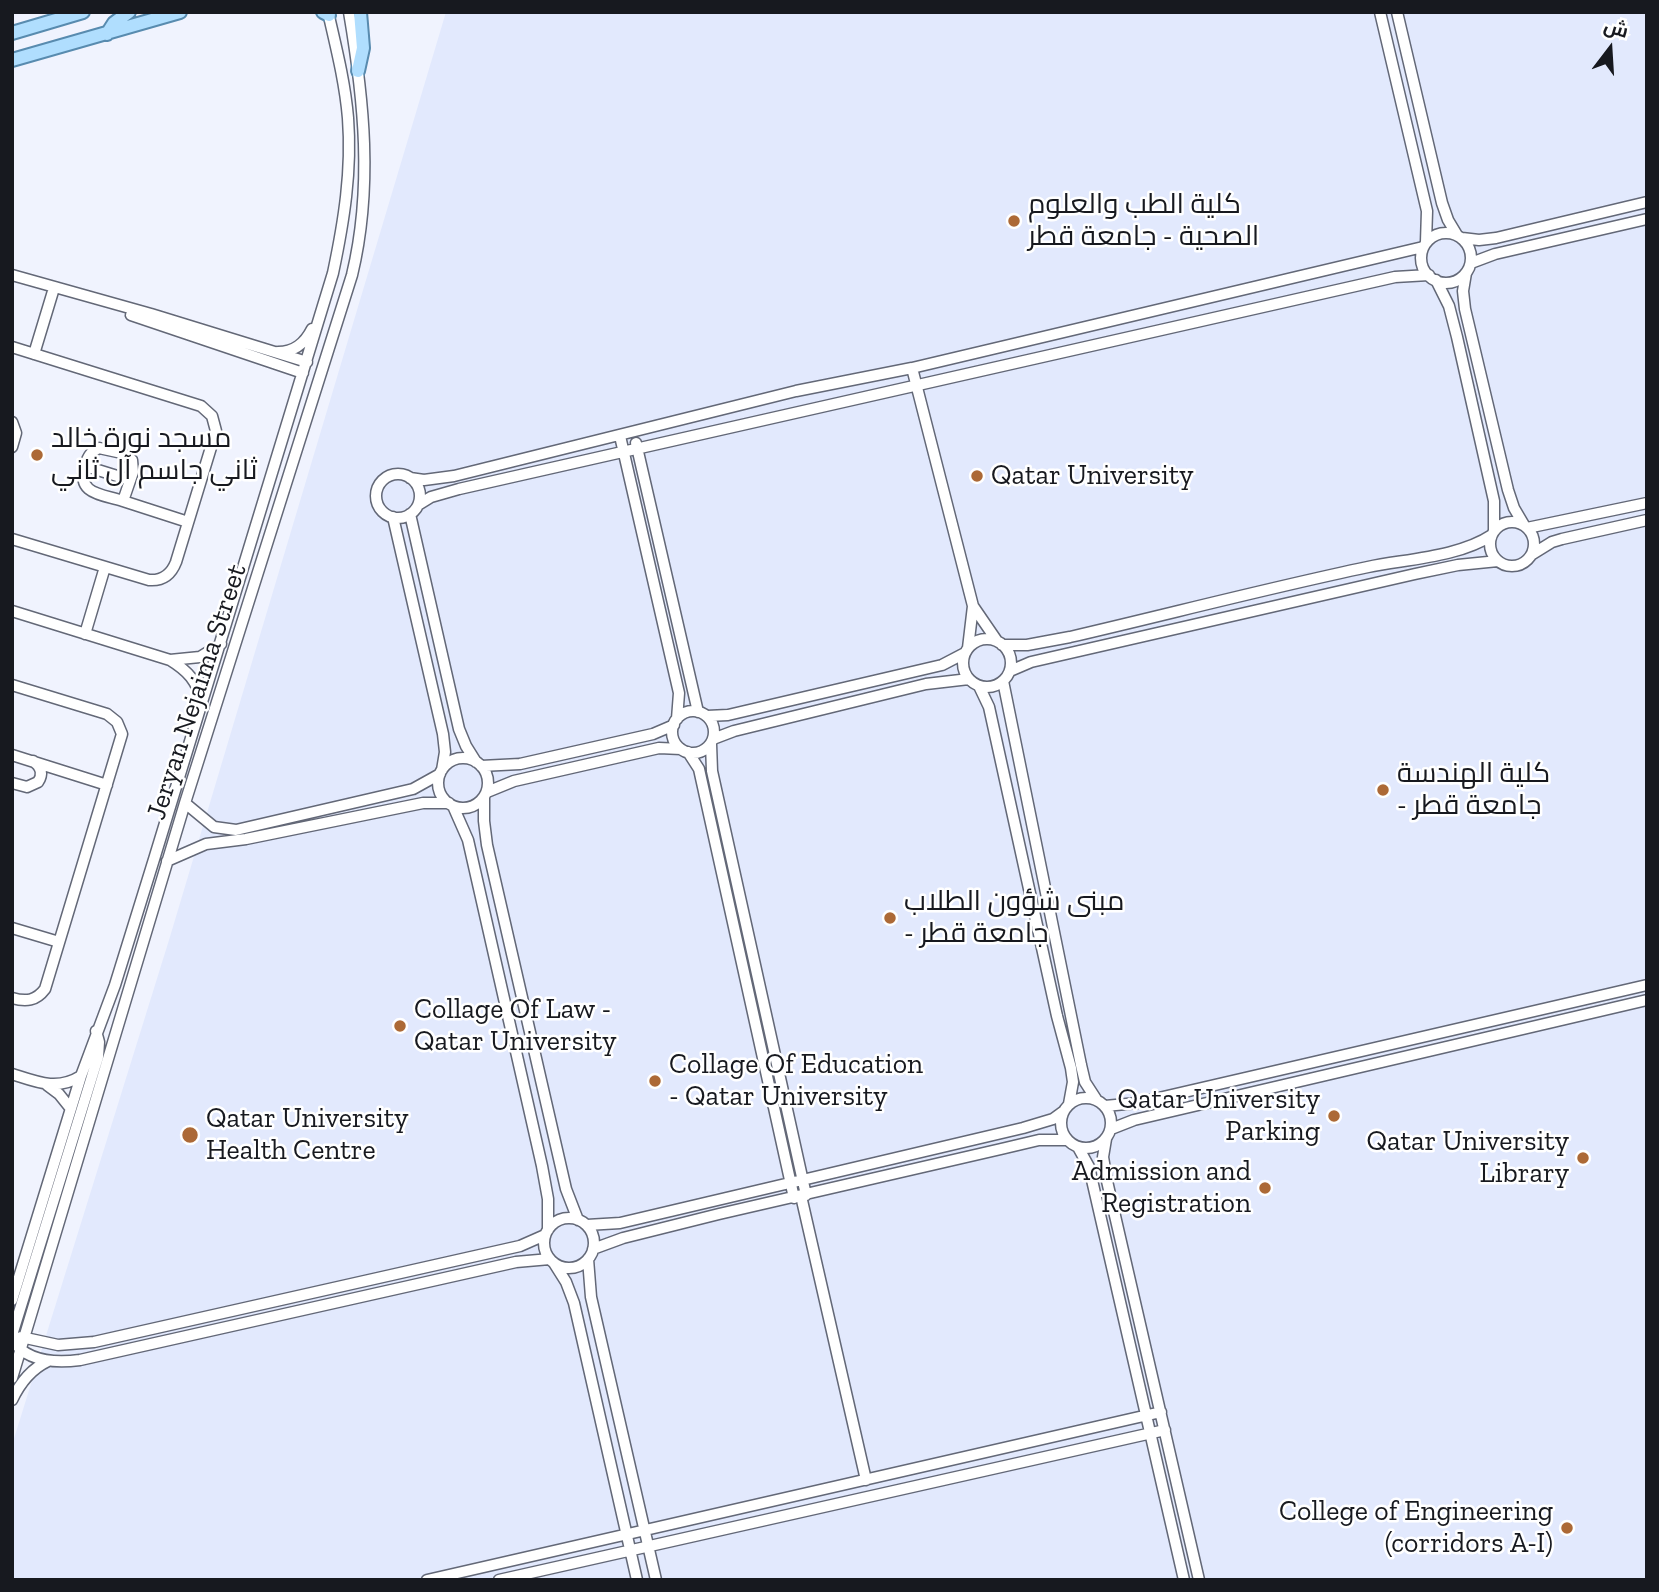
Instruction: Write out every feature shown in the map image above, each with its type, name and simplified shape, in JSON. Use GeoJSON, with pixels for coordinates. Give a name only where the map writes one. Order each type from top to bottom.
{"type":"FeatureCollection","features":[{"type":"Feature","properties":{"kind":"main road"},"geometry":{"type":"LineString","coordinates":[[12,33],[83,12]]}},
{"type":"Feature","properties":{"kind":"main road"},"geometry":{"type":"LineString","coordinates":[[107,34],[114,23],[129,12]]}},
{"type":"Feature","properties":{"kind":"main road"},"geometry":{"type":"LineString","coordinates":[[12,60],[180,12]]}},
{"type":"Feature","properties":{"kind":"main road"},"geometry":{"type":"LineString","coordinates":[[358,71],[363,48],[359,12]]}},
{"type":"Feature","properties":{"kind":"street","name":"Jeryan Nejaima Street"},"geometry":{"type":"LineString","coordinates":[[12,1378],[167,861],[310,415],[356,260],[365,177],[358,71],[349,12]]}},
{"type":"Feature","properties":{"kind":"street"},"geometry":{"type":"LineString","coordinates":[[1380,12],[1427,211],[1422,264],[1446,297],[1454,326],[1494,501],[1490,549],[1498,561]]}},
{"type":"Feature","properties":{"kind":"street"},"geometry":{"type":"LineString","coordinates":[[1397,12],[1442,203],[1448,220],[1469,247],[1469,268],[1463,291],[1465,309],[1510,499],[1534,539],[1531,556]]}},
{"type":"Feature","properties":{"kind":"street","name":"Jeryan Nejaima Street"},"geometry":{"type":"LineString","coordinates":[[12,1300],[96,1030],[115,985],[333,273],[347,199],[349,138],[342,76],[327,13]]}},
{"type":"Feature","properties":{"kind":"street"},"geometry":{"type":"LineString","coordinates":[[1647,202],[1496,238],[1479,240],[1440,233],[1425,245],[912,368],[796,391],[454,475],[424,481],[394,475],[386,478],[378,488],[378,504],[393,517],[410,514],[430,497],[452,491],[1403,275],[1452,282],[1469,268],[1495,254],[1647,219]]}},
{"type":"Feature","properties":{"kind":"street"},"geometry":{"type":"LineString","coordinates":[[275,352],[292,350],[306,339],[313,328],[324,287],[333,273]]}},
{"type":"Feature","properties":{"kind":"street"},"geometry":{"type":"LineString","coordinates":[[12,275],[307,362]]}},
{"type":"Feature","properties":{"kind":"street"},"geometry":{"type":"LineString","coordinates":[[34,354],[54,288]]}},
{"type":"Feature","properties":{"kind":"street"},"geometry":{"type":"LineString","coordinates":[[98,301],[148,321],[303,373]]}},
{"type":"Feature","properties":{"kind":"street"},"geometry":{"type":"LineString","coordinates":[[1080,328],[1077,336],[1082,347]]}},
{"type":"Feature","properties":{"kind":"street"},"geometry":{"type":"LineString","coordinates":[[12,348],[196,405],[209,412],[216,426],[174,567],[163,578],[149,580],[12,539]]}},
{"type":"Feature","properties":{"kind":"street"},"geometry":{"type":"LineString","coordinates":[[912,368],[973,606],[1010,659],[1010,671]]}},
{"type":"Feature","properties":{"kind":"street"},"geometry":{"type":"LineString","coordinates":[[12,422],[16,433],[13,444]]}},
{"type":"Feature","properties":{"kind":"street"},"geometry":{"type":"LineString","coordinates":[[633,433],[678,634],[703,714],[713,724],[712,771],[802,1179],[800,1197],[864,1480],[876,1494]]}},
{"type":"Feature","properties":{"kind":"street"},"geometry":{"type":"LineString","coordinates":[[620,436],[678,693],[673,738],[699,769],[790,1181],[800,1197]]}},
{"type":"Feature","properties":{"kind":"street"},"geometry":{"type":"LineString","coordinates":[[123,501],[133,464],[129,457],[122,453],[99,448],[89,455],[85,466],[82,477],[86,488],[123,501],[188,522]]}},
{"type":"Feature","properties":{"kind":"street"},"geometry":{"type":"LineString","coordinates":[[85,466],[130,480]]}},
{"type":"Feature","properties":{"kind":"street"},"geometry":{"type":"LineString","coordinates":[[410,478],[419,490],[418,505]]}},
{"type":"Feature","properties":{"kind":"street"},"geometry":{"type":"LineString","coordinates":[[185,803],[214,827],[229,830],[323,811],[413,789],[441,772],[450,762],[460,759],[500,766],[520,764],[653,734],[689,712],[728,715],[942,665],[967,651],[978,641],[1027,645],[1367,567],[1461,549],[1478,544],[1505,523],[1515,522],[1526,526],[1647,503]]}},
{"type":"Feature","properties":{"kind":"street"},"geometry":{"type":"LineString","coordinates":[[410,514],[459,729],[466,747],[487,776],[484,821],[487,845],[569,1200],[594,1239],[591,1254],[591,1297],[656,1580]]}},
{"type":"Feature","properties":{"kind":"street"},"geometry":{"type":"LineString","coordinates":[[393,517],[443,734],[445,752],[439,790],[451,804],[468,840],[548,1199],[544,1245],[566,1282],[574,1303],[637,1580]]}},
{"type":"Feature","properties":{"kind":"street"},"geometry":{"type":"LineString","coordinates":[[979,686],[991,687],[1003,681],[1010,671],[1031,662],[1190,624],[1458,565],[1498,561],[1513,566],[1522,564],[1552,542],[1647,520]]}},
{"type":"Feature","properties":{"kind":"street"},"geometry":{"type":"LineString","coordinates":[[646,554],[660,550]]}},
{"type":"Feature","properties":{"kind":"street"},"geometry":{"type":"LineString","coordinates":[[85,634],[105,567]]}},
{"type":"Feature","properties":{"kind":"street"},"geometry":{"type":"LineString","coordinates":[[973,606],[963,667],[969,679],[979,686],[989,707],[1073,1082],[1061,1126],[1067,1140]]}},
{"type":"Feature","properties":{"kind":"street"},"geometry":{"type":"LineString","coordinates":[[1188,609],[1187,619],[1190,624]]}},
{"type":"Feature","properties":{"kind":"street"},"geometry":{"type":"LineString","coordinates":[[12,611],[170,660],[188,672],[203,703]]}},
{"type":"Feature","properties":{"kind":"street"},"geometry":{"type":"LineString","coordinates":[[1147,619],[1150,634]]}},
{"type":"Feature","properties":{"kind":"street"},"geometry":{"type":"LineString","coordinates":[[667,638],[678,634]]}},
{"type":"Feature","properties":{"kind":"street"},"geometry":{"type":"LineString","coordinates":[[170,660],[200,657],[221,644]]}},
{"type":"Feature","properties":{"kind":"street"},"geometry":{"type":"LineString","coordinates":[[167,861],[206,844],[246,839],[423,803],[451,804],[467,808],[477,804],[485,795],[524,779],[659,748],[703,751],[712,742],[734,731],[926,684],[969,679]]}},
{"type":"Feature","properties":{"kind":"street"},"geometry":{"type":"LineString","coordinates":[[1003,681],[1084,1079],[1111,1116],[1103,1157],[1107,1183],[1199,1580]]}},
{"type":"Feature","properties":{"kind":"street"},"geometry":{"type":"LineString","coordinates":[[12,685],[107,714],[120,726],[122,738],[42,993],[30,1000],[12,998]]}},
{"type":"Feature","properties":{"kind":"street"},"geometry":{"type":"LineString","coordinates":[[12,755],[107,785]]}},
{"type":"Feature","properties":{"kind":"street"},"geometry":{"type":"LineString","coordinates":[[33,761],[40,769],[40,779]]}},
{"type":"Feature","properties":{"kind":"street"},"geometry":{"type":"LineString","coordinates":[[12,783],[27,787],[35,785],[48,774],[62,771]]}},
{"type":"Feature","properties":{"kind":"street"},"geometry":{"type":"LineString","coordinates":[[351,803],[355,816]]}},
{"type":"Feature","properties":{"kind":"street"},"geometry":{"type":"LineString","coordinates":[[323,811],[326,823]]}},
{"type":"Feature","properties":{"kind":"street"},"geometry":{"type":"LineString","coordinates":[[12,928],[60,942]]}},
{"type":"Feature","properties":{"kind":"street"},"geometry":{"type":"LineString","coordinates":[[744,975],[756,972]]}},
{"type":"Feature","properties":{"kind":"street"},"geometry":{"type":"LineString","coordinates":[[12,1338],[26,1337],[50,1344],[76,1345],[526,1244],[547,1233],[561,1220],[620,1223],[1043,1123],[1081,1098],[1127,1105],[1647,985]]}},
{"type":"Feature","properties":{"kind":"street"},"geometry":{"type":"LineString","coordinates":[[1078,1147],[1094,1147],[1109,1134],[1134,1120],[1647,1000]]}},
{"type":"Feature","properties":{"kind":"street"},"geometry":{"type":"LineString","coordinates":[[12,1338],[98,1057],[99,1042],[96,1030]]}},
{"type":"Feature","properties":{"kind":"street"},"geometry":{"type":"LineString","coordinates":[[764,1062],[776,1060]]}},
{"type":"Feature","properties":{"kind":"street"},"geometry":{"type":"LineString","coordinates":[[12,1074],[47,1085],[62,1085],[81,1076]]}},
{"type":"Feature","properties":{"kind":"street"},"geometry":{"type":"LineString","coordinates":[[1073,1082],[1084,1079]]}},
{"type":"Feature","properties":{"kind":"street"},"geometry":{"type":"LineString","coordinates":[[47,1085],[59,1094],[71,1109]]}},
{"type":"Feature","properties":{"kind":"street"},"geometry":{"type":"LineString","coordinates":[[12,1338],[21,1351],[48,1361],[80,1360],[527,1260],[552,1261],[569,1268],[580,1265],[591,1254],[623,1238],[1039,1140],[1067,1140],[1078,1147],[1088,1167],[1184,1580]]}},
{"type":"Feature","properties":{"kind":"street"},"geometry":{"type":"LineString","coordinates":[[1093,1186],[1107,1183]]}},
{"type":"Feature","properties":{"kind":"street"},"geometry":{"type":"LineString","coordinates":[[461,1259],[466,1275]]}},
{"type":"Feature","properties":{"kind":"street"},"geometry":{"type":"LineString","coordinates":[[1123,1320],[1138,1317]]}},
{"type":"Feature","properties":{"kind":"street"},"geometry":{"type":"LineString","coordinates":[[189,1319],[192,1334]]}},
{"type":"Feature","properties":{"kind":"street"},"geometry":{"type":"LineString","coordinates":[[12,1400],[29,1374],[48,1361]]}},
{"type":"Feature","properties":{"kind":"street"},"geometry":{"type":"LineString","coordinates":[[1140,1391],[1155,1388]]}},
{"type":"Feature","properties":{"kind":"street"},"geometry":{"type":"LineString","coordinates":[[426,1580],[454,1577],[644,1530],[1161,1412]]}},
{"type":"Feature","properties":{"kind":"street"},"geometry":{"type":"LineString","coordinates":[[499,1580],[1165,1430]]}},
{"type":"Feature","properties":{"kind":"street"},"geometry":{"type":"LineString","coordinates":[[1012,1445],[1015,1463]]}},
{"type":"Feature","properties":{"kind":"street"},"geometry":{"type":"LineString","coordinates":[[859,1498],[864,1480]]}},
{"type":"Feature","properties":{"kind":"shaded area","name":"Qatar University"},"geometry":{"type":"Polygon","coordinates":[[[446,12],[1647,12],[1647,1580],[12,1580],[12,1445],[169,940],[446,12]]]}},
{"type":"Feature","properties":{"kind":"place","name":"كلية الطب والعلوم الصحية - جامعة قطر"},"geometry":{"type":"Point","coordinates":[1014,221]}},
{"type":"Feature","properties":{"kind":"place","name":"مسجد نورة خالد ثاني جاسم آل ثاني"},"geometry":{"type":"Point","coordinates":[37,455]}},
{"type":"Feature","properties":{"kind":"place","name":"Qatar University"},"geometry":{"type":"Point","coordinates":[977,476]}},
{"type":"Feature","properties":{"kind":"place","name":"كلية الهندسة - جامعة قطر"},"geometry":{"type":"Point","coordinates":[1383,790]}},
{"type":"Feature","properties":{"kind":"place","name":"مبنى شؤون الطلاب - جامعة قطر"},"geometry":{"type":"Point","coordinates":[890,918]}},
{"type":"Feature","properties":{"kind":"place","name":"Collage Of Law - Qatar University"},"geometry":{"type":"Point","coordinates":[400,1026]}},
{"type":"Feature","properties":{"kind":"place","name":"Collage Of Education - Qatar University"},"geometry":{"type":"Point","coordinates":[655,1081]}},
{"type":"Feature","properties":{"kind":"place","name":"Qatar University Parking"},"geometry":{"type":"Point","coordinates":[1334,1116]}},
{"type":"Feature","properties":{"kind":"place","name":"Qatar University Health Centre"},"geometry":{"type":"Point","coordinates":[190,1135]}},
{"type":"Feature","properties":{"kind":"place","name":"Qatar University Library"},"geometry":{"type":"Point","coordinates":[1583,1158]}},
{"type":"Feature","properties":{"kind":"place","name":"Admission and Registration"},"geometry":{"type":"Point","coordinates":[1265,1188]}},
{"type":"Feature","properties":{"kind":"place","name":"College of Engineering (corridors A-I)"},"geometry":{"type":"Point","coordinates":[1567,1528]}}]}
